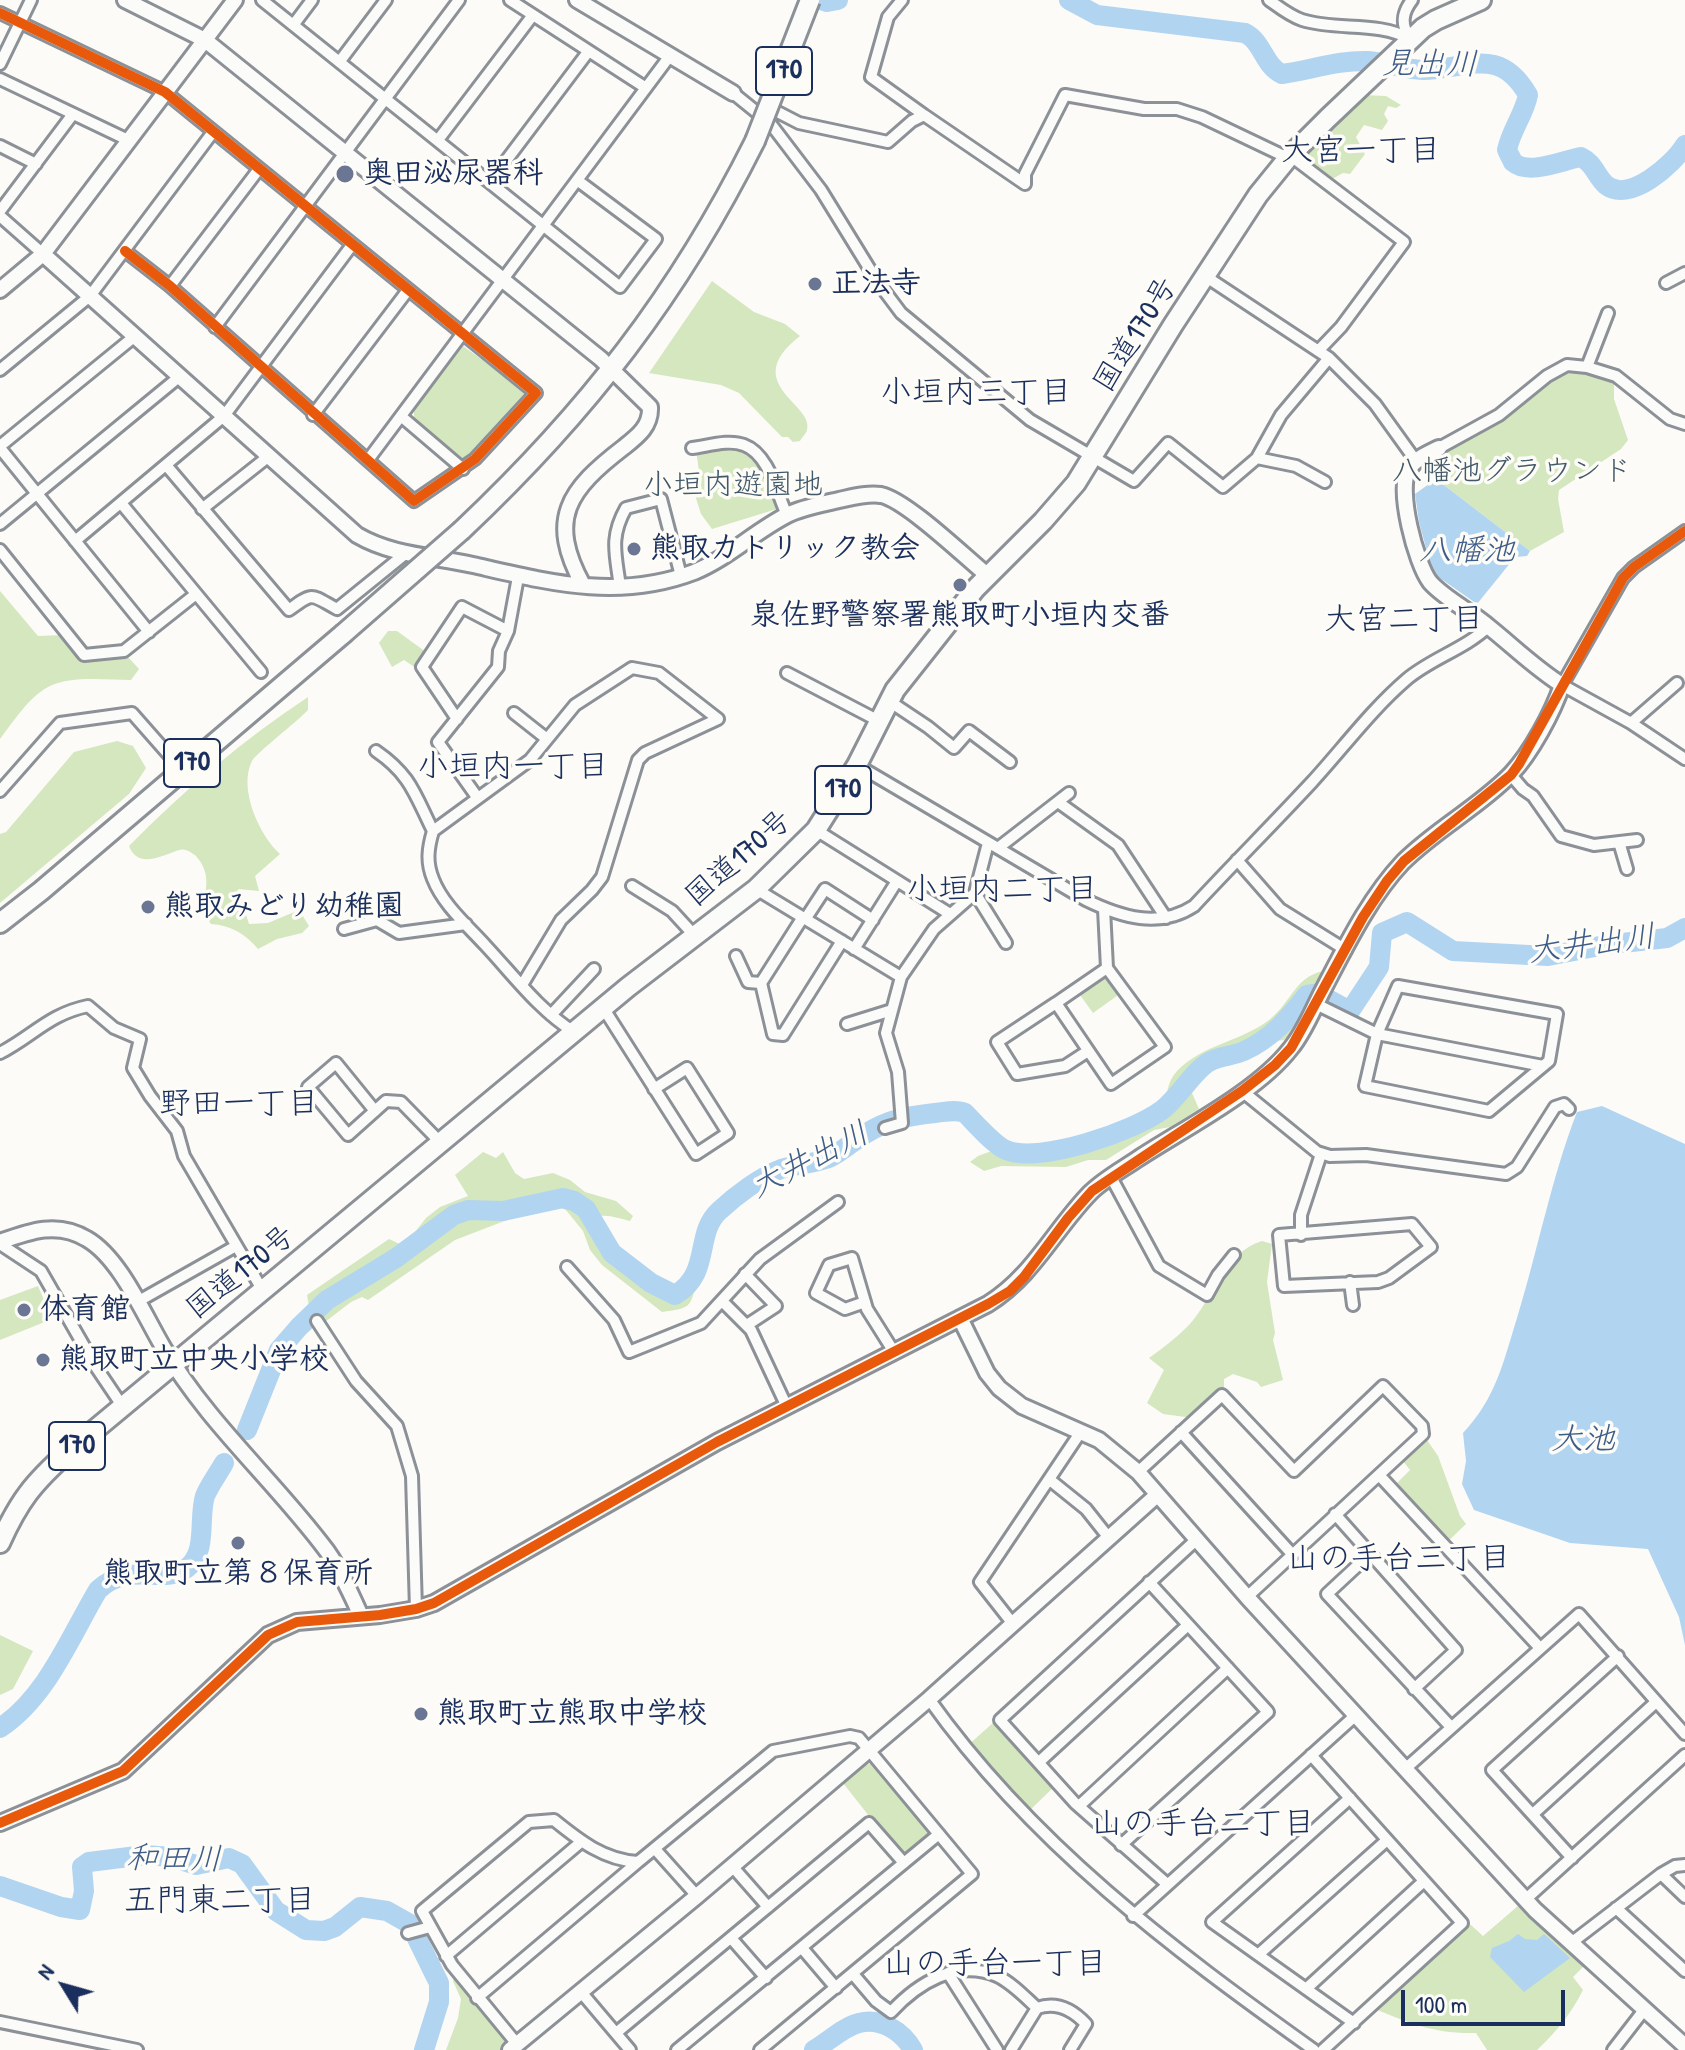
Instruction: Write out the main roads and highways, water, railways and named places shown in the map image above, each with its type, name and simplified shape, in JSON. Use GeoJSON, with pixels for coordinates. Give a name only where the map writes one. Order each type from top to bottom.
{"type":"FeatureCollection","features":[{"type":"Feature","properties":{"kind":"highway","name":"170"},"geometry":{"type":"LineString","coordinates":[[0,923],[183,771],[462,530],[515,480],[612,371],[686,266],[721,209],[755,141],[810,0]]}},
{"type":"Feature","properties":{"kind":"highway","name":"国道170号"},"geometry":{"type":"LineString","coordinates":[[0,1543],[20,1501],[38,1480],[173,1364],[574,1032],[756,889],[816,830],[857,765],[889,701],[987,575],[1062,500],[1093,456],[1244,214],[1290,157],[1407,42],[1436,20],[1481,0]]}},
{"type":"Feature","properties":{"kind":"highway","name":"170"},"geometry":{"type":"LineString","coordinates":[[0,933],[41,891]]}},
{"type":"Feature","properties":{"kind":"water","name":"八幡池"},"geometry":{"type":"Polygon","coordinates":[[[1436,479],[1530,551],[1527,556],[1516,557],[1511,562],[1477,604],[1437,576],[1429,559],[1415,494],[1436,479]]]}},
{"type":"Feature","properties":{"kind":"water","name":"大池"},"geometry":{"type":"Polygon","coordinates":[[[1602,1106],[1685,1144],[1685,1645],[1679,1617],[1648,1549],[1570,1543],[1474,1510],[1462,1484],[1466,1461],[1463,1433],[1483,1407],[1502,1365],[1577,1112],[1602,1106]]]}},
{"type":"Feature","properties":{"kind":"water"},"geometry":{"type":"Polygon","coordinates":[[[1518,1934],[1525,1939],[1537,1940],[1544,1934],[1570,1958],[1524,1992],[1490,1957],[1492,1948],[1518,1934]]]}},
{"type":"Feature","properties":{"kind":"waterway","name":"見出川"},"geometry":{"type":"LineString","coordinates":[[821,0],[838,0]]}},
{"type":"Feature","properties":{"kind":"waterway","name":"見出川"},"geometry":{"type":"LineString","coordinates":[[1069,0],[1097,15],[1245,33],[1282,74],[1357,61],[1423,70],[1480,63],[1493,65],[1517,79],[1528,95],[1507,150],[1513,162],[1528,168],[1581,157],[1606,185],[1616,190],[1638,186],[1650,179],[1671,162],[1685,145]]}},
{"type":"Feature","properties":{"kind":"waterway","name":"大井出川"},"geometry":{"type":"LineString","coordinates":[[1326,998],[1350,1011],[1379,967],[1382,933],[1407,922],[1453,951],[1548,956],[1667,938],[1685,928]]}},
{"type":"Feature","properties":{"kind":"waterway","name":"大井出川"},"geometry":{"type":"LineString","coordinates":[[247,1430],[279,1350],[299,1327],[327,1300],[396,1258],[454,1215],[468,1210],[503,1211],[563,1198],[574,1201],[586,1209],[612,1253],[651,1283],[675,1295],[694,1276],[711,1220],[740,1193],[773,1172],[829,1158],[874,1129],[916,1115],[965,1113],[1001,1147],[1021,1153],[1063,1149],[1109,1136],[1162,1110],[1209,1062],[1244,1051],[1263,1040],[1286,1020],[1307,995],[1314,994]]}},
{"type":"Feature","properties":{"kind":"waterway","name":"大井出川"},"geometry":{"type":"LineString","coordinates":[[0,1728],[17,1715],[44,1683],[98,1590],[122,1576],[178,1573],[194,1561],[200,1544],[205,1496],[224,1463]]}},
{"type":"Feature","properties":{"kind":"waterway","name":"和田川"},"geometry":{"type":"LineString","coordinates":[[0,1886],[61,1907],[80,1910],[84,1891],[82,1867],[89,1862],[145,1855],[171,1857],[196,1865],[229,1858],[242,1864],[276,1911],[306,1930],[324,1931],[335,1927],[360,1907],[387,1911],[410,1924],[439,1983],[439,2002],[424,2050]]}},
{"type":"Feature","properties":{"kind":"waterway","name":"和田川"},"geometry":{"type":"LineString","coordinates":[[814,2050],[847,2028],[867,2022],[890,2028],[903,2037],[913,2050]]}},
{"type":"Feature","properties":{"kind":"place","name":"奥田泌尿器科"},"geometry":{"type":"Point","coordinates":[345,174]}},
{"type":"Feature","properties":{"kind":"place","name":"正法寺"},"geometry":{"type":"Point","coordinates":[815,284]}},
{"type":"Feature","properties":{"kind":"place","name":"熊取カトリック教会"},"geometry":{"type":"Point","coordinates":[634,549]}},
{"type":"Feature","properties":{"kind":"place","name":"泉佐野警察署熊取町小垣内交番"},"geometry":{"type":"Point","coordinates":[960,585]}},
{"type":"Feature","properties":{"kind":"place","name":"熊取みどり幼稚園"},"geometry":{"type":"Point","coordinates":[148,907]}},
{"type":"Feature","properties":{"kind":"place","name":"体育館"},"geometry":{"type":"Point","coordinates":[24,1310]}},
{"type":"Feature","properties":{"kind":"place","name":"熊取町立中央小学校"},"geometry":{"type":"Point","coordinates":[43,1360]}},
{"type":"Feature","properties":{"kind":"place","name":"熊取町立第８保育所"},"geometry":{"type":"Point","coordinates":[238,1543]}},
{"type":"Feature","properties":{"kind":"place","name":"熊取町立熊取中学校"},"geometry":{"type":"Point","coordinates":[421,1714]}},
{"type":"Feature","properties":{"kind":"district","name":"大宮一丁目"},"geometry":{"type":"Point","coordinates":[1361,151]}},
{"type":"Feature","properties":{"kind":"district","name":"小垣内三丁目"},"geometry":{"type":"Point","coordinates":[976,393]}},
{"type":"Feature","properties":{"kind":"district","name":"大宮二丁目"},"geometry":{"type":"Point","coordinates":[1404,620]}},
{"type":"Feature","properties":{"kind":"district","name":"小垣内一丁目"},"geometry":{"type":"Point","coordinates":[513,767]}},
{"type":"Feature","properties":{"kind":"district","name":"小垣内二丁目"},"geometry":{"type":"Point","coordinates":[1002,890]}},
{"type":"Feature","properties":{"kind":"district","name":"野田一丁目"},"geometry":{"type":"Point","coordinates":[239,1104]}},
{"type":"Feature","properties":{"kind":"district","name":"山の手台三丁目"},"geometry":{"type":"Point","coordinates":[1399,1559]}},
{"type":"Feature","properties":{"kind":"district","name":"山の手台二丁目"},"geometry":{"type":"Point","coordinates":[1203,1824]}},
{"type":"Feature","properties":{"kind":"district","name":"五門東二丁目"},"geometry":{"type":"Point","coordinates":[220,1901]}},
{"type":"Feature","properties":{"kind":"district","name":"山の手台一丁目"},"geometry":{"type":"Point","coordinates":[995,1964]}},
{"type":"Feature","properties":{"kind":"park label","name":"八幡池グラウンド"},"geometry":{"type":"Point","coordinates":[1512,472]}},
{"type":"Feature","properties":{"kind":"park label","name":"小垣内遊園地"},"geometry":{"type":"Point","coordinates":[733,486]}}]}
